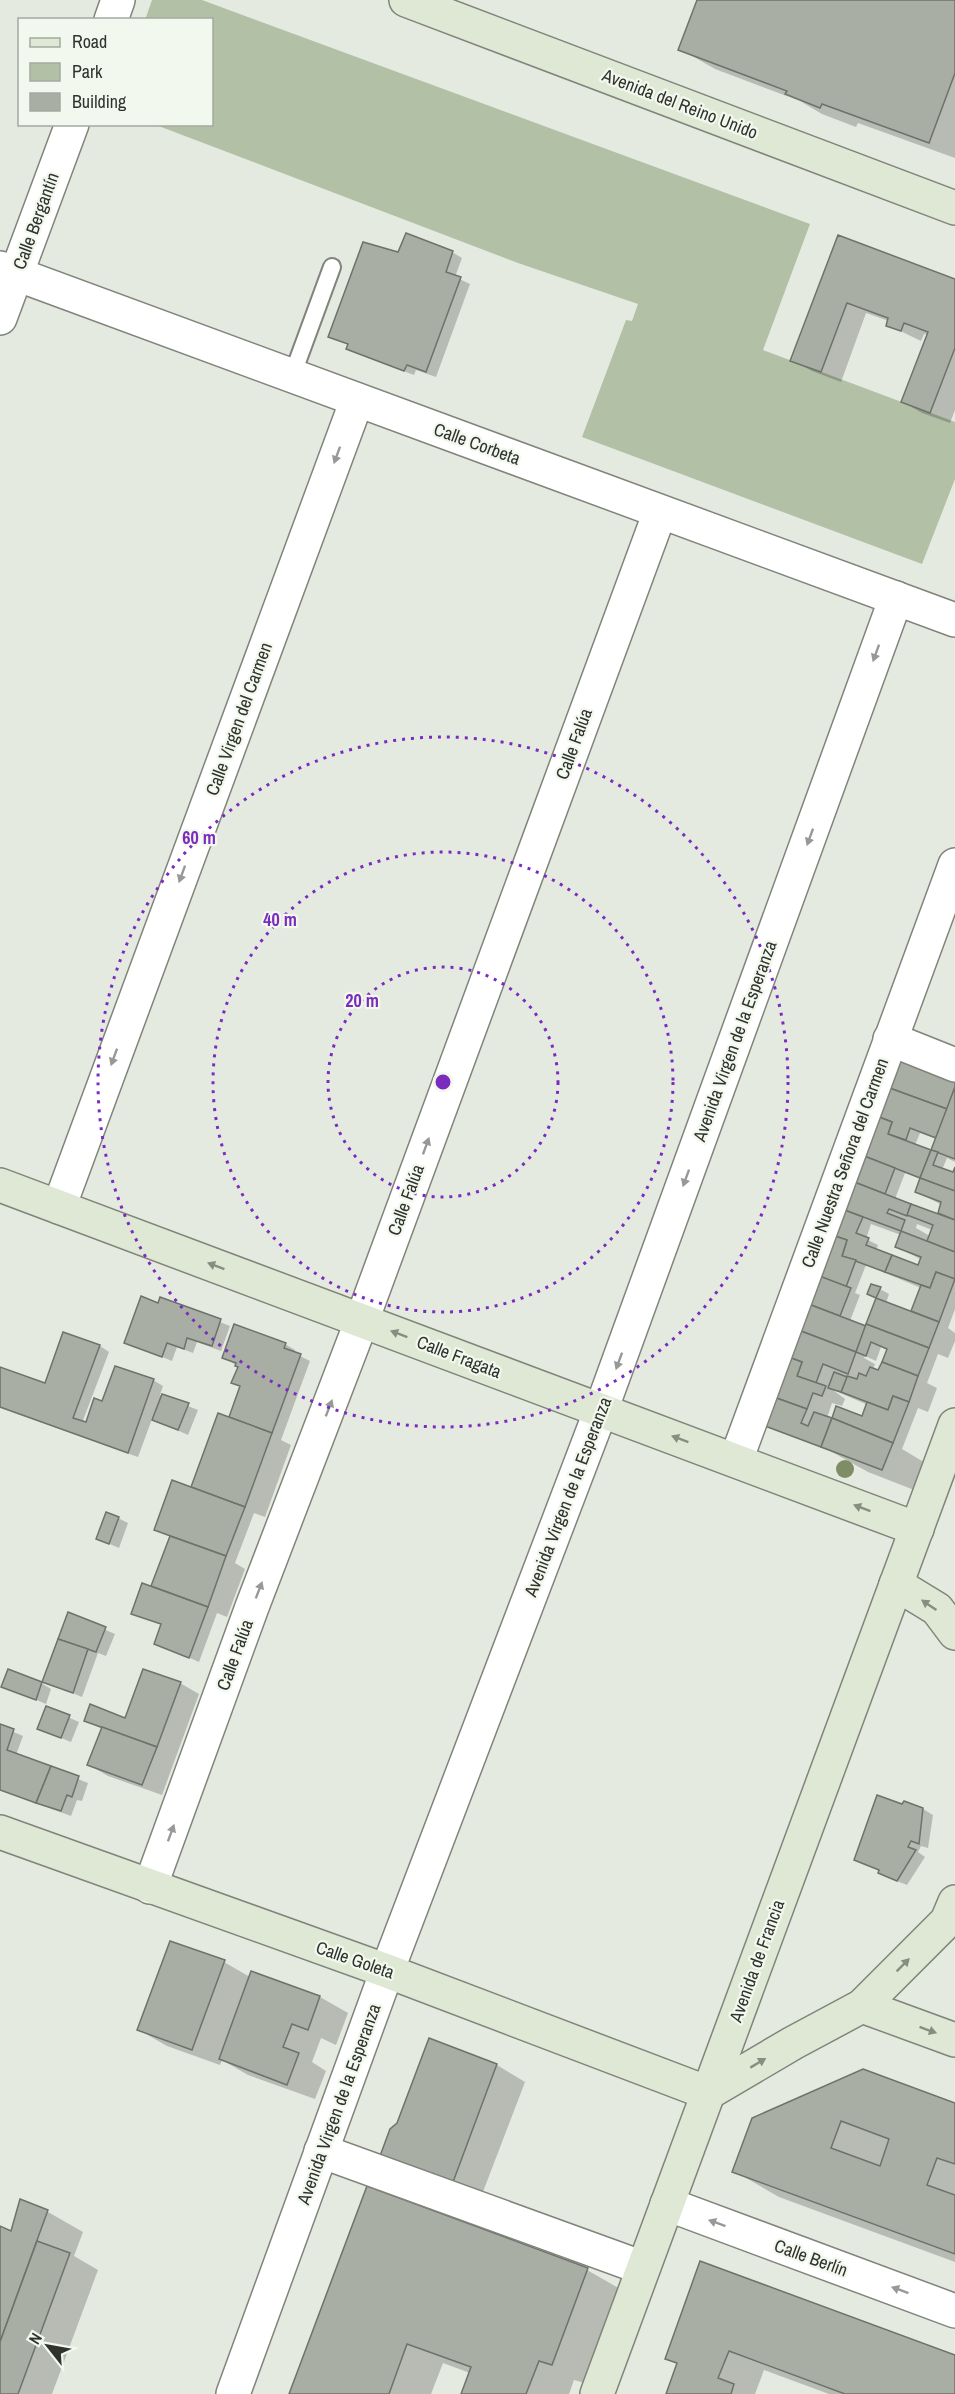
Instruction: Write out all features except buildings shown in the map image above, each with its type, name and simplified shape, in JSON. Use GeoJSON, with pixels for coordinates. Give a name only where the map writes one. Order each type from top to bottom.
{"type":"FeatureCollection","features":[{"type":"Feature","properties":{"kind":"street"},"geometry":{"type":"LineString","coordinates":[[112,18],[118,0]]}},
{"type":"Feature","properties":{"kind":"street","name":"Avenida del Reino Unido"},"geometry":{"type":"LineString","coordinates":[[421,3],[955,208]]}},
{"type":"Feature","properties":{"kind":"street","name":"Calle Bergantín"},"geometry":{"type":"LineString","coordinates":[[0,318],[8,271],[71,126]]}},
{"type":"Feature","properties":{"kind":"street","name":"Calle Corbeta"},"geometry":{"type":"LineString","coordinates":[[8,271],[955,620]]}},
{"type":"Feature","properties":{"kind":"street","name":"Calle Virgen del Carmen"},"geometry":{"type":"LineString","coordinates":[[59,1207],[357,400]]}},
{"type":"Feature","properties":{"kind":"street","name":"Calle Falúa"},"geometry":{"type":"LineString","coordinates":[[150,1887],[660,512]]}},
{"type":"Feature","properties":{"kind":"street","name":"Avenida Virgen de la Esperanza"},"geometry":{"type":"LineString","coordinates":[[234,2394],[387,1971],[601,1410],[896,598]]}},
{"type":"Feature","properties":{"kind":"street","name":"Calle Nuestra Señora del Carmen"},"geometry":{"type":"LineString","coordinates":[[736,1460],[955,865]]}},
{"type":"Feature","properties":{"kind":"street"},"geometry":{"type":"LineString","coordinates":[[890,1039],[955,1065]]}},
{"type":"Feature","properties":{"kind":"street","name":"Calle Fragata"},"geometry":{"type":"LineString","coordinates":[[0,1185],[917,1529]]}},
{"type":"Feature","properties":{"kind":"street","name":"Avenida de Francia"},"geometry":{"type":"LineString","coordinates":[[597,2394],[955,1425]]}},
{"type":"Feature","properties":{"kind":"street"},"geometry":{"type":"LineString","coordinates":[[896,1584],[937,1609],[955,1633]]}},
{"type":"Feature","properties":{"kind":"street","name":"Calle Goleta"},"geometry":{"type":"LineString","coordinates":[[0,1832],[387,1971],[708,2093]]}},
{"type":"Feature","properties":{"kind":"street"},"geometry":{"type":"LineString","coordinates":[[708,2093],[862,2006],[947,1921],[955,1902]]}},
{"type":"Feature","properties":{"kind":"street"},"geometry":{"type":"LineString","coordinates":[[862,2006],[955,2040]]}},
{"type":"Feature","properties":{"kind":"street"},"geometry":{"type":"LineString","coordinates":[[321,2151],[644,2268]]}},
{"type":"Feature","properties":{"kind":"street","name":"Calle Berlín"},"geometry":{"type":"LineString","coordinates":[[668,2204],[955,2311]]}},
{"type":"Feature","properties":{"kind":"lane"},"geometry":{"type":"LineString","coordinates":[[292,376],[332,267]]}},
{"type":"Feature","properties":{"kind":"green space"},"geometry":{"type":"Polygon","coordinates":[[[152,0],[202,0],[810,224],[763,350],[955,422],[955,479],[922,564],[582,437],[626,320],[632,321],[638,304],[518,263],[159,126],[213,126],[213,18],[146,18],[152,0]]]}}]}
